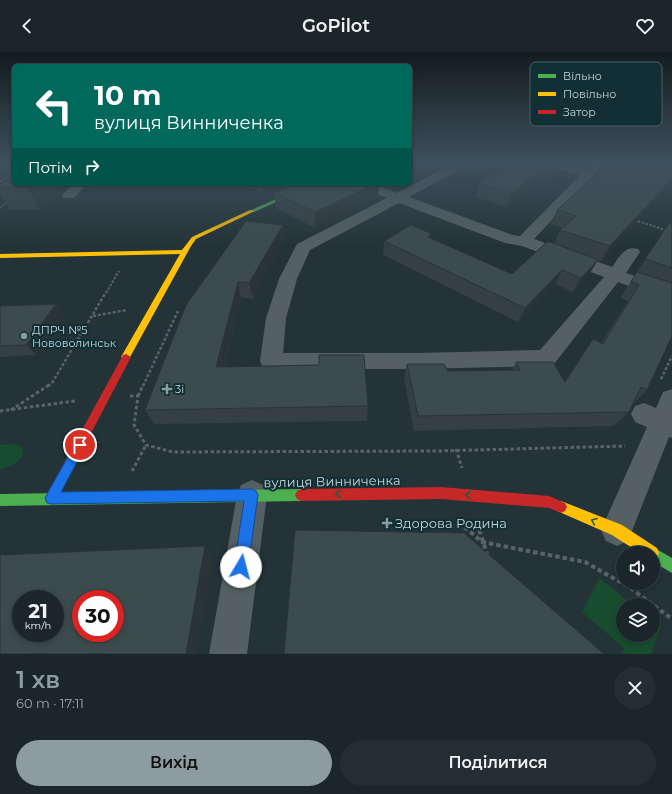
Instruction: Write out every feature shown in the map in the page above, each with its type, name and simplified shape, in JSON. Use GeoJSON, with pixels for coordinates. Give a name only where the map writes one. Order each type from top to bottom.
{"type":"FeatureCollection","features":[{"type":"Feature","properties":{"kind":"street"},"geometry":{"type":"LineString","coordinates":[[69,195],[74,190]]}},
{"type":"Feature","properties":{"kind":"street"},"geometry":{"type":"LineString","coordinates":[[51,498],[112,381],[183,252],[194,238],[300,190]]}},
{"type":"Feature","properties":{"kind":"street"},"geometry":{"type":"LineString","coordinates":[[378,190],[511,240],[524,241],[672,296]]}},
{"type":"Feature","properties":{"kind":"street"},"geometry":{"type":"LineString","coordinates":[[413,190],[303,247],[288,279],[276,318],[271,360],[416,361],[546,358],[615,275],[632,252]]}},
{"type":"Feature","properties":{"kind":"street"},"geometry":{"type":"LineString","coordinates":[[524,241],[572,190]]}},
{"type":"Feature","properties":{"kind":"street"},"geometry":{"type":"LineString","coordinates":[[0,256],[183,252]]}},
{"type":"Feature","properties":{"kind":"street"},"geometry":{"type":"LineString","coordinates":[[617,530],[647,458],[662,415]]}},
{"type":"Feature","properties":{"kind":"street","name":"вулиця Винниченка"},"geometry":{"type":"LineString","coordinates":[[0,500],[441,493],[549,502],[617,530],[642,546]]}},
{"type":"Feature","properties":{"kind":"street"},"geometry":{"type":"LineString","coordinates":[[228,654],[252,495]]}},
{"type":"Feature","properties":{"kind":"street","name":"вулиця Винниченка"},"geometry":{"type":"LineString","coordinates":[[660,558],[672,566]]}},
{"type":"Feature","properties":{"kind":"path"},"geometry":{"type":"LineString","coordinates":[[0,208],[12,198]]}},
{"type":"Feature","properties":{"kind":"path"},"geometry":{"type":"LineString","coordinates":[[628,219],[672,232]]}},
{"type":"Feature","properties":{"kind":"path"},"geometry":{"type":"LineString","coordinates":[[9,411],[52,383],[120,269]]}},
{"type":"Feature","properties":{"kind":"path"},"geometry":{"type":"LineString","coordinates":[[179,307],[138,396],[134,425],[146,445],[173,452],[438,451],[626,446],[647,458]]}},
{"type":"Feature","properties":{"kind":"path"},"geometry":{"type":"LineString","coordinates":[[92,316],[127,310]]}},
{"type":"Feature","properties":{"kind":"path"},"geometry":{"type":"LineString","coordinates":[[0,411],[104,398],[138,396]]}},
{"type":"Feature","properties":{"kind":"path"},"geometry":{"type":"LineString","coordinates":[[457,521],[482,542],[585,562],[629,587],[672,619]]}},
{"type":"Feature","properties":{"kind":"path"},"geometry":{"type":"LineString","coordinates":[[482,542],[487,556]]}},
{"type":"Feature","properties":{"kind":"green space"},"geometry":{"type":"Polygon","coordinates":[[[0,445],[19,445],[23,449],[22,457],[12,466],[0,469],[0,445]]]}},
{"type":"Feature","properties":{"kind":"green space"},"geometry":{"type":"Polygon","coordinates":[[[599,578],[624,598],[616,598],[616,641],[582,612],[599,578]]]}},
{"type":"Feature","properties":{"kind":"green space"},"geometry":{"type":"Polygon","coordinates":[[[617,642],[655,642],[651,654],[622,654],[624,648],[617,642]]]}},
{"type":"Feature","properties":{"kind":"building"},"geometry":{"type":"Polygon","coordinates":[[[281,190],[362,190],[315,212],[274,193],[281,190]]]}},
{"type":"Feature","properties":{"kind":"building"},"geometry":{"type":"Polygon","coordinates":[[[502,190],[515,190],[511,193],[502,190]]]}},
{"type":"Feature","properties":{"kind":"building"},"geometry":{"type":"Polygon","coordinates":[[[579,190],[661,190],[610,246],[560,230],[576,216],[557,210],[579,190]]]}},
{"type":"Feature","properties":{"kind":"building"},"geometry":{"type":"Polygon","coordinates":[[[246,221],[283,225],[249,283],[238,282],[216,367],[319,365],[319,355],[364,355],[368,406],[145,410],[186,305],[246,221]]]}},
{"type":"Feature","properties":{"kind":"building"},"geometry":{"type":"Polygon","coordinates":[[[669,223],[672,224],[672,268],[645,259],[669,223]]]}},
{"type":"Feature","properties":{"kind":"building"},"geometry":{"type":"Polygon","coordinates":[[[411,225],[432,234],[428,237],[512,274],[548,241],[598,260],[581,278],[562,270],[525,308],[384,241],[411,225]]]}},
{"type":"Feature","properties":{"kind":"building"},"geometry":{"type":"Polygon","coordinates":[[[637,272],[672,283],[672,336],[647,390],[641,387],[629,412],[418,416],[407,364],[444,364],[448,371],[520,370],[516,362],[553,362],[565,382],[593,339],[603,344],[639,285],[631,282],[637,272]]]}},
{"type":"Feature","properties":{"kind":"building"},"geometry":{"type":"Polygon","coordinates":[[[56,304],[26,345],[0,346],[0,306],[56,304]]]}},
{"type":"Feature","properties":{"kind":"building"},"geometry":{"type":"Polygon","coordinates":[[[295,530],[464,533],[604,654],[284,654],[295,530]]]}},
{"type":"Feature","properties":{"kind":"building"},"geometry":{"type":"Polygon","coordinates":[[[205,546],[186,654],[0,654],[0,555],[205,546]]]}},
{"type":"Feature","properties":{"kind":"traffic: fast"},"geometry":{"type":"LineString","coordinates":[[252,211],[300,190]]}},
{"type":"Feature","properties":{"kind":"traffic: fast"},"geometry":{"type":"LineString","coordinates":[[0,500],[301,495]]}},
{"type":"Feature","properties":{"kind":"traffic: fast"},"geometry":{"type":"LineString","coordinates":[[660,558],[672,566]]}},
{"type":"Feature","properties":{"kind":"traffic: slow"},"geometry":{"type":"LineString","coordinates":[[126,357],[188,245],[194,238],[252,211]]}},
{"type":"Feature","properties":{"kind":"traffic: slow"},"geometry":{"type":"LineString","coordinates":[[0,256],[183,252]]}},
{"type":"Feature","properties":{"kind":"traffic: slow"},"geometry":{"type":"LineString","coordinates":[[561,507],[617,530],[641,546]]}},
{"type":"Feature","properties":{"kind":"traffic: jam"},"geometry":{"type":"LineString","coordinates":[[51,498],[126,357]]}},
{"type":"Feature","properties":{"kind":"traffic: jam"},"geometry":{"type":"LineString","coordinates":[[301,495],[441,493],[549,502],[561,507]]}},
{"type":"Feature","properties":{"kind":"place","name":"ДПРЧ №5 Нововолинськ"},"geometry":{"type":"Point","coordinates":[24,336]}},
{"type":"Feature","properties":{"kind":"place","name":"3і"},"geometry":{"type":"Point","coordinates":[167,389]}},
{"type":"Feature","properties":{"kind":"place","name":"Здорова Родина"},"geometry":{"type":"Point","coordinates":[387,523]}},
{"type":"Feature","properties":{"kind":"route"},"geometry":{"type":"LineString","coordinates":[[80,445],[51,498],[252,495],[241,567]]}}]}
